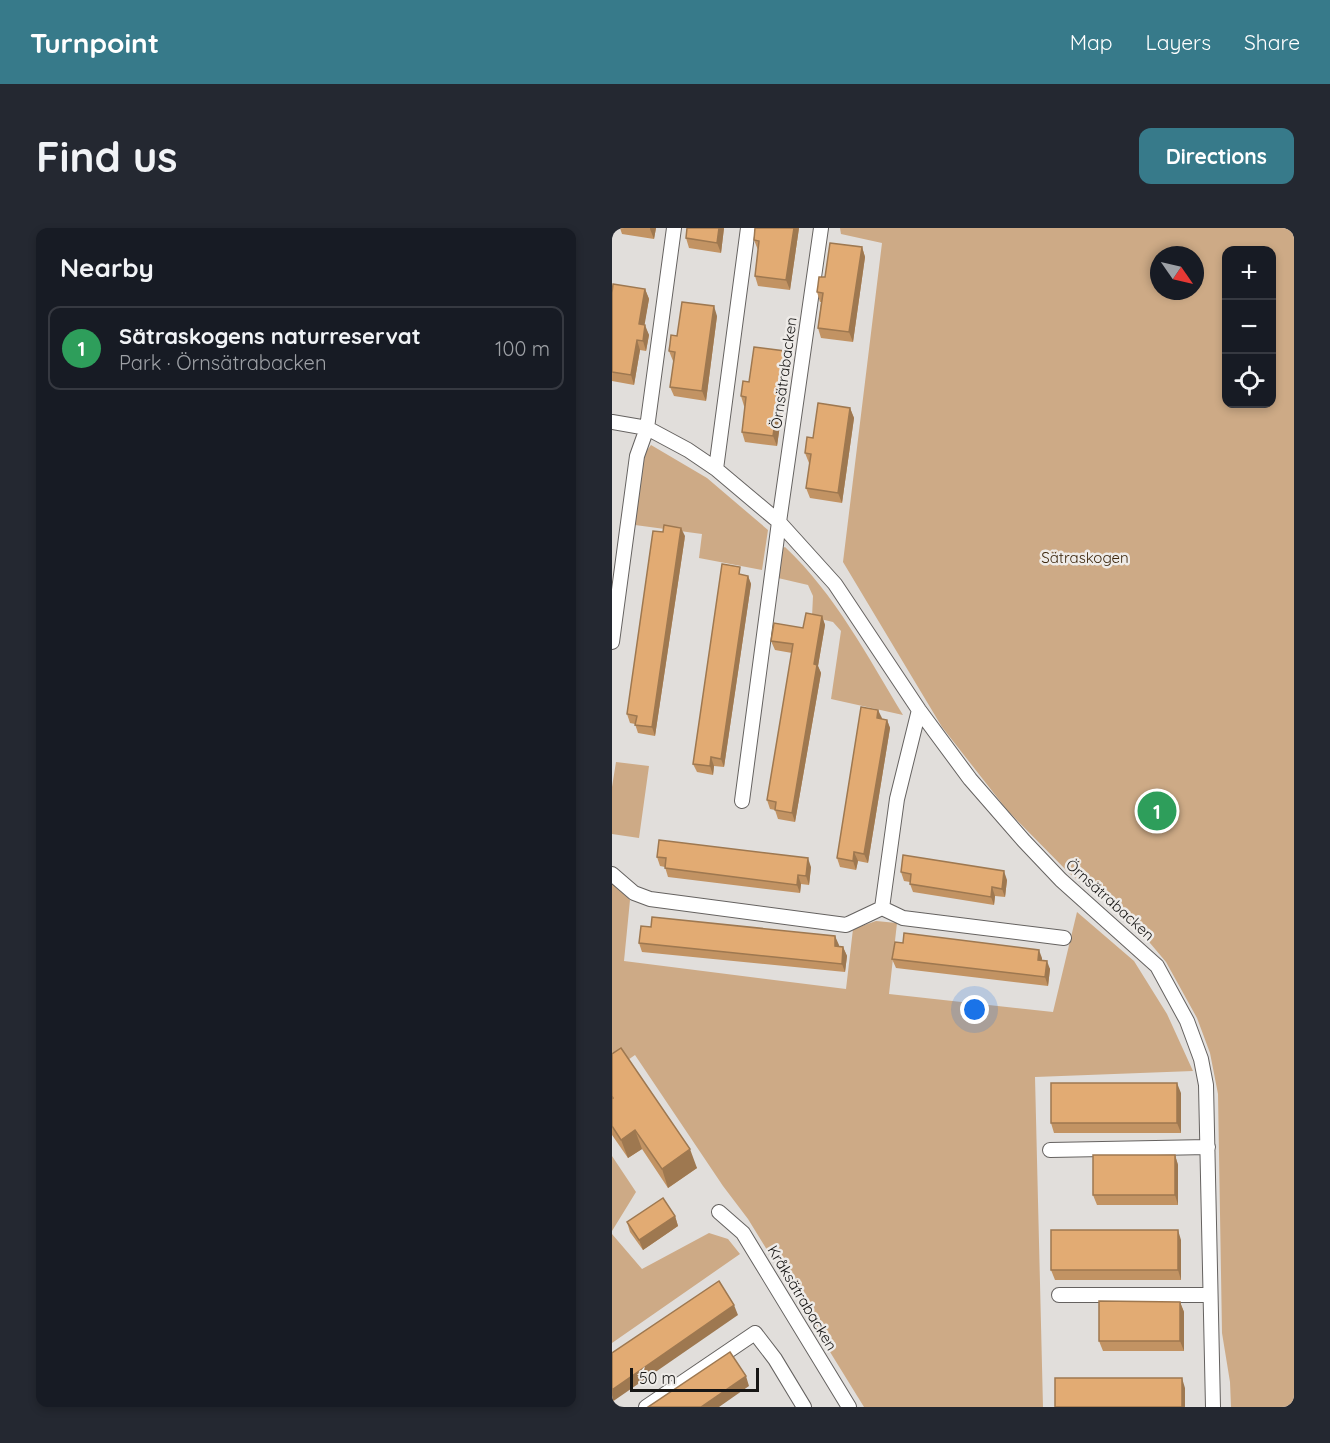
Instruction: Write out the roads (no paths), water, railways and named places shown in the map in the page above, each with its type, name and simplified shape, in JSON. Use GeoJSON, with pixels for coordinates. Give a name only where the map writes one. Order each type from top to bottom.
{"type":"FeatureCollection","features":[{"type":"Feature","properties":{"kind":"street"},"geometry":{"type":"LineString","coordinates":[[612,642],[637,456],[647,428],[674,228]]}},
{"type":"Feature","properties":{"kind":"street"},"geometry":{"type":"LineString","coordinates":[[716,469],[748,228]]}},
{"type":"Feature","properties":{"kind":"street","name":"Örnsätrabacken"},"geometry":{"type":"LineString","coordinates":[[742,801],[821,228]]}},
{"type":"Feature","properties":{"kind":"street","name":"Örnsätrabacken"},"geometry":{"type":"LineString","coordinates":[[612,422],[647,428],[688,450],[716,469],[779,522],[835,584],[919,710],[970,779],[1061,880],[1157,966],[1187,1021],[1201,1059],[1206,1084],[1212,1407]]}},
{"type":"Feature","properties":{"kind":"street"},"geometry":{"type":"LineString","coordinates":[[882,908],[897,799],[919,710]]}},
{"type":"Feature","properties":{"kind":"street"},"geometry":{"type":"LineString","coordinates":[[612,874],[634,893],[650,899],[846,925],[882,908]]}},
{"type":"Feature","properties":{"kind":"street"},"geometry":{"type":"LineString","coordinates":[[882,908],[903,918],[1064,938]]}},
{"type":"Feature","properties":{"kind":"street"},"geometry":{"type":"LineString","coordinates":[[1050,1150],[1208,1147]]}},
{"type":"Feature","properties":{"kind":"street","name":"Kråksätrabacken"},"geometry":{"type":"LineString","coordinates":[[719,1212],[743,1233],[849,1407]]}},
{"type":"Feature","properties":{"kind":"street"},"geometry":{"type":"LineString","coordinates":[[1059,1294],[1210,1294]]}},
{"type":"Feature","properties":{"kind":"street"},"geometry":{"type":"LineString","coordinates":[[646,1407],[755,1333],[775,1359],[804,1407]]}},
{"type":"Feature","properties":{"kind":"place","name":"Sätraskogens naturreservat"},"geometry":{"type":"Point","coordinates":[1157,811]}},
{"type":"Feature","properties":{"kind":"park label","name":"Sätraskogen"},"geometry":{"type":"Point","coordinates":[1085,558]}}]}
